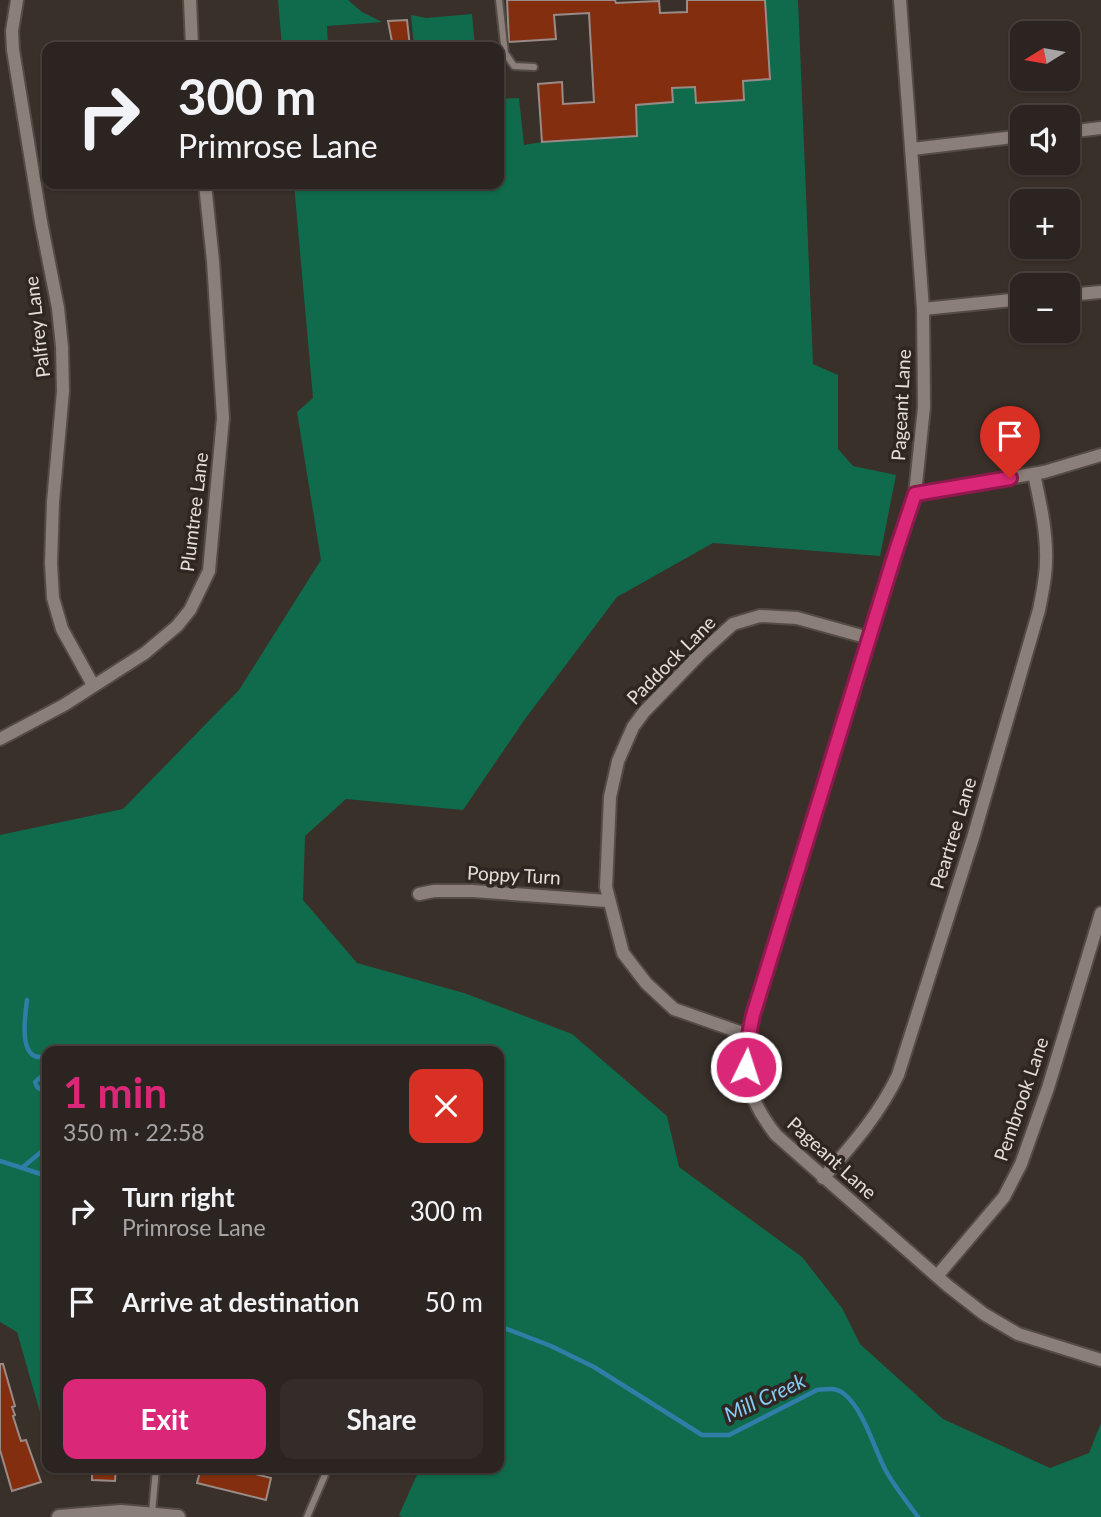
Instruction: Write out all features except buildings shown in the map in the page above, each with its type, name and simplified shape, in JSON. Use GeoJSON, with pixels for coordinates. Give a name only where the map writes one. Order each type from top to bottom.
{"type":"FeatureCollection","features":[{"type":"Feature","properties":{"kind":"street","name":"Palfrey Lane"},"geometry":{"type":"LineString","coordinates":[[17,0],[12,31],[13,50],[58,308],[62,347],[64,391],[54,502],[51,563],[53,598],[62,629],[93,685]]}},
{"type":"Feature","properties":{"kind":"street"},"geometry":{"type":"LineString","coordinates":[[190,0],[192,42]]}},
{"type":"Feature","properties":{"kind":"street","name":"Pageant Lane"},"geometry":{"type":"LineString","coordinates":[[900,0],[923,309],[924,407],[915,494],[748,1035],[746,1067],[754,1103],[776,1135],[966,1301],[1001,1326],[1018,1334],[1101,1360]]}},
{"type":"Feature","properties":{"kind":"street"},"geometry":{"type":"LineString","coordinates":[[1080,131],[1101,128]]}},
{"type":"Feature","properties":{"kind":"street"},"geometry":{"type":"LineString","coordinates":[[912,149],[1010,137]]}},
{"type":"Feature","properties":{"kind":"street","name":"Plumtree Lane"},"geometry":{"type":"LineString","coordinates":[[0,739],[64,705],[145,653],[177,626],[190,610],[209,571],[223,418],[206,189]]}},
{"type":"Feature","properties":{"kind":"street"},"geometry":{"type":"LineString","coordinates":[[1080,294],[1101,292]]}},
{"type":"Feature","properties":{"kind":"street"},"geometry":{"type":"LineString","coordinates":[[923,309],[1010,300]]}},
{"type":"Feature","properties":{"kind":"street"},"geometry":{"type":"LineString","coordinates":[[915,494],[1034,474],[1101,455]]}},
{"type":"Feature","properties":{"kind":"street","name":"Peartree Lane"},"geometry":{"type":"LineString","coordinates":[[823,1178],[874,1119],[898,1075],[973,838],[1043,592],[1047,559],[1034,474]]}},
{"type":"Feature","properties":{"kind":"street","name":"Paddock Lane"},"geometry":{"type":"LineString","coordinates":[[748,1035],[674,1009],[646,982],[622,953],[607,901],[606,871],[608,816],[618,761],[633,727],[644,712],[733,624],[760,616],[797,618],[869,638]]}},
{"type":"Feature","properties":{"kind":"street","name":"Poppy Turn"},"geometry":{"type":"LineString","coordinates":[[419,894],[434,891],[473,891],[607,901]]}},
{"type":"Feature","properties":{"kind":"street","name":"Pembrook Lane"},"geometry":{"type":"LineString","coordinates":[[937,1276],[1004,1197],[1021,1164],[1036,1127],[1101,913]]}},
{"type":"Feature","properties":{"kind":"street"},"geometry":{"type":"LineString","coordinates":[[59,1517],[121,1511],[178,1517]]}},
{"type":"Feature","properties":{"kind":"lane"},"geometry":{"type":"LineString","coordinates":[[499,0],[504,42]]}},
{"type":"Feature","properties":{"kind":"lane"},"geometry":{"type":"LineString","coordinates":[[504,44],[505,53],[514,66],[534,67]]}},
{"type":"Feature","properties":{"kind":"lane"},"geometry":{"type":"LineString","coordinates":[[152,1513],[156,1473]]}},
{"type":"Feature","properties":{"kind":"lane"},"geometry":{"type":"LineString","coordinates":[[307,1517],[326,1473]]}},
{"type":"Feature","properties":{"kind":"green space"},"geometry":{"type":"Polygon","coordinates":[[[278,0],[348,0],[362,12],[382,22],[327,26],[328,42],[282,42],[278,0]]]}},
{"type":"Feature","properties":{"kind":"green space"},"geometry":{"type":"Polygon","coordinates":[[[765,0],[798,0],[813,364],[838,375],[838,449],[853,466],[896,475],[880,556],[713,543],[617,597],[525,719],[463,810],[346,799],[305,836],[303,900],[357,963],[464,993],[572,1034],[667,1116],[679,1167],[802,1257],[842,1308],[860,1344],[943,1419],[1050,1468],[1089,1453],[1101,1423],[1101,1517],[399,1515],[418,1473],[504,1473],[504,1046],[42,1046],[42,1420],[17,1332],[0,1322],[0,835],[123,809],[239,690],[321,560],[297,412],[313,398],[294,189],[504,189],[504,99],[519,98],[524,145],[637,136],[636,105],[672,102],[672,88],[695,87],[696,103],[743,81],[770,79],[765,0]]]}},
{"type":"Feature","properties":{"kind":"green space"},"geometry":{"type":"Polygon","coordinates":[[[472,14],[475,42],[414,42],[411,15],[426,18],[472,14]]]}},
{"type":"Feature","properties":{"kind":"waterway"},"geometry":{"type":"LineString","coordinates":[[27,1000],[27,1047],[37,1057],[42,1056]]}},
{"type":"Feature","properties":{"kind":"waterway"},"geometry":{"type":"LineString","coordinates":[[42,1076],[35,1082],[42,1090]]}},
{"type":"Feature","properties":{"kind":"waterway"},"geometry":{"type":"LineString","coordinates":[[23,1167],[42,1151]]}},
{"type":"Feature","properties":{"kind":"waterway","name":"Mill Creek"},"geometry":{"type":"LineString","coordinates":[[0,1161],[42,1174]]}},
{"type":"Feature","properties":{"kind":"waterway","name":"Mill Creek"},"geometry":{"type":"LineString","coordinates":[[504,1328],[551,1346],[594,1367],[702,1435],[729,1435],[817,1390],[840,1391],[857,1409],[886,1471],[918,1517]]}},
{"type":"Feature","properties":{"kind":"route"},"geometry":{"type":"LineString","coordinates":[[746,1067],[746,1049],[753,1015],[915,494],[1010,478]]}}]}
